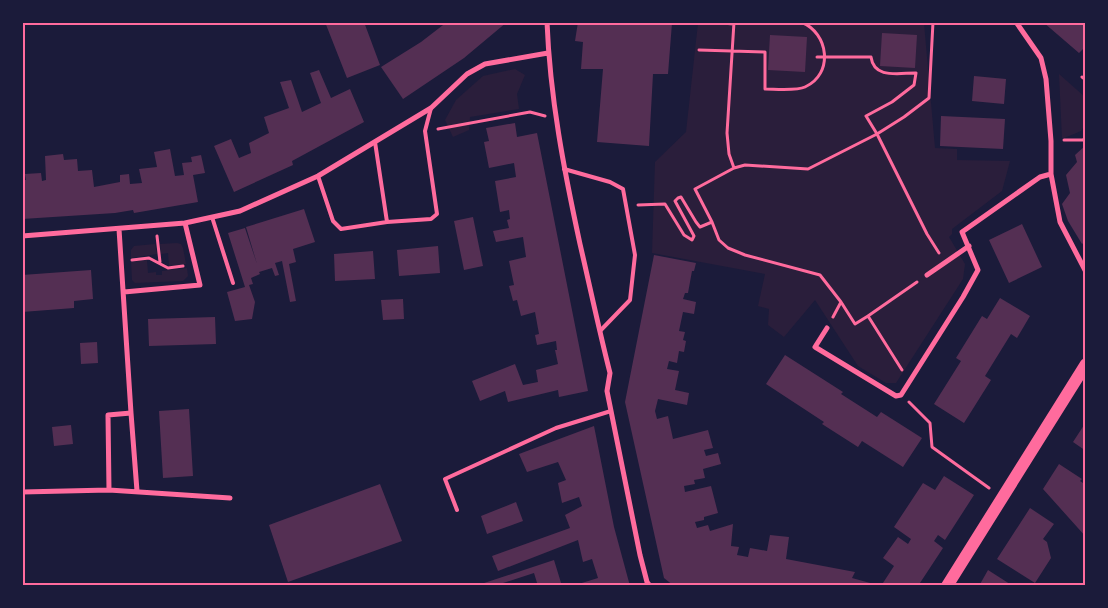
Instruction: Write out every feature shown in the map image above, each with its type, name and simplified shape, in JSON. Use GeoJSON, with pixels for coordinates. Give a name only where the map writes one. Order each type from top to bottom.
{"type":"FeatureCollection","features":[{"type":"Feature","properties":{"kind":"main road"},"geometry":{"type":"LineString","coordinates":[[947,586],[1086,364]]}},
{"type":"Feature","properties":{"kind":"street"},"geometry":{"type":"LineString","coordinates":[[547,22],[548,53],[555,118],[563,168],[610,373],[607,391],[640,555],[647,582],[650,586]]}},
{"type":"Feature","properties":{"kind":"street"},"geometry":{"type":"LineString","coordinates":[[1016,22],[1041,58],[1046,79],[1051,141],[1051,174],[1060,222],[1086,272]]}},
{"type":"Feature","properties":{"kind":"street"},"geometry":{"type":"LineString","coordinates":[[22,236],[185,223],[240,211],[318,176],[375,142],[431,108],[468,74],[485,64],[548,53]]}},
{"type":"Feature","properties":{"kind":"street"},"geometry":{"type":"LineString","coordinates":[[827,328],[815,347],[899,395],[964,297],[978,270],[962,232],[1040,177],[1051,174]]}},
{"type":"Feature","properties":{"kind":"street"},"geometry":{"type":"LineString","coordinates":[[124,292],[200,285],[185,223]]}},
{"type":"Feature","properties":{"kind":"street"},"geometry":{"type":"LineString","coordinates":[[119,229],[137,492]]}},
{"type":"Feature","properties":{"kind":"street"},"geometry":{"type":"LineString","coordinates":[[927,275],[969,246]]}},
{"type":"Feature","properties":{"kind":"street"},"geometry":{"type":"LineString","coordinates":[[109,490],[108,415],[131,413]]}},
{"type":"Feature","properties":{"kind":"street"},"geometry":{"type":"LineString","coordinates":[[22,492],[109,490],[230,498]]}},
{"type":"Feature","properties":{"kind":"lane"},"geometry":{"type":"LineString","coordinates":[[318,176],[333,221],[341,229],[387,222],[431,219],[437,214],[425,132],[431,108]]}},
{"type":"Feature","properties":{"kind":"lane"},"geometry":{"type":"LineString","coordinates":[[375,142],[387,222]]}},
{"type":"Feature","properties":{"kind":"lane"},"geometry":{"type":"LineString","coordinates":[[563,168],[610,182],[623,189],[635,255],[630,300],[600,331]]}},
{"type":"Feature","properties":{"kind":"lane"},"geometry":{"type":"LineString","coordinates":[[212,217],[233,283]]}},
{"type":"Feature","properties":{"kind":"lane"},"geometry":{"type":"LineString","coordinates":[[457,510],[445,479],[556,428],[611,411]]}},
{"type":"Feature","properties":{"kind":"path"},"geometry":{"type":"LineString","coordinates":[[710,22],[734,23],[727,133],[729,154],[734,168]]}},
{"type":"Feature","properties":{"kind":"path"},"geometry":{"type":"LineString","coordinates":[[699,50],[765,52],[765,89],[803,88],[817,79],[823,71],[824,48],[818,34],[810,26],[801,22]]}},
{"type":"Feature","properties":{"kind":"path"},"geometry":{"type":"LineString","coordinates":[[927,275],[855,324],[820,274],[745,255],[728,248],[719,240],[695,189],[734,168],[745,165],[808,169],[877,134],[904,117],[929,98],[933,22]]}},
{"type":"Feature","properties":{"kind":"path"},"geometry":{"type":"LineString","coordinates":[[817,57],[871,57],[872,65],[881,72],[916,73],[914,86],[892,102],[866,116],[877,134],[927,234],[945,262]]}},
{"type":"Feature","properties":{"kind":"path"},"geometry":{"type":"LineString","coordinates":[[425,132],[530,112],[555,118]]}},
{"type":"Feature","properties":{"kind":"path"},"geometry":{"type":"LineString","coordinates":[[1051,141],[1083,140],[1086,137]]}},
{"type":"Feature","properties":{"kind":"path"},"geometry":{"type":"LineString","coordinates":[[625,206],[665,204],[684,235],[692,240],[694,236],[676,201],[678,198],[681,197],[700,227],[712,222]]}},
{"type":"Feature","properties":{"kind":"path"},"geometry":{"type":"LineString","coordinates":[[156,225],[160,263]]}},
{"type":"Feature","properties":{"kind":"path"},"geometry":{"type":"LineString","coordinates":[[121,261],[149,258],[168,268],[195,265]]}},
{"type":"Feature","properties":{"kind":"path"},"geometry":{"type":"LineString","coordinates":[[827,328],[841,302]]}},
{"type":"Feature","properties":{"kind":"path"},"geometry":{"type":"LineString","coordinates":[[868,316],[905,374],[899,395],[930,423],[932,447],[1002,497]]}},
{"type":"Feature","properties":{"kind":"shaded area"},"geometry":{"type":"Polygon","coordinates":[[[698,23],[924,23],[935,148],[957,149],[957,160],[1010,161],[1002,191],[952,229],[952,234],[949,237],[965,264],[963,279],[896,383],[886,383],[858,366],[815,300],[784,337],[768,325],[769,309],[758,306],[765,274],[652,253],[655,162],[686,132],[698,23]]]}},
{"type":"Feature","properties":{"kind":"shaded area"},"geometry":{"type":"Polygon","coordinates":[[[515,69],[525,75],[517,94],[519,109],[470,117],[469,130],[453,137],[445,120],[456,100],[483,76],[515,69]]]}},
{"type":"Feature","properties":{"kind":"shaded area"},"geometry":{"type":"Polygon","coordinates":[[[1059,74],[1085,97],[1085,125],[1081,131],[1062,139],[1059,74]]]}},
{"type":"Feature","properties":{"kind":"shaded area"},"geometry":{"type":"Polygon","coordinates":[[[155,244],[157,254],[131,258],[131,250],[134,246],[155,244]]]}},
{"type":"Feature","properties":{"kind":"shaded area"},"geometry":{"type":"Polygon","coordinates":[[[160,244],[181,244],[183,248],[186,264],[169,266],[168,253],[161,254],[160,244]]]}},
{"type":"Feature","properties":{"kind":"shaded area"},"geometry":{"type":"Polygon","coordinates":[[[147,260],[148,273],[156,272],[156,275],[162,275],[162,271],[187,268],[188,276],[183,281],[135,283],[132,280],[131,262],[147,260]]]}},
{"type":"Feature","properties":{"kind":"building"},"geometry":{"type":"Polygon","coordinates":[[[325,22],[364,22],[380,65],[347,78],[325,22]]]}},
{"type":"Feature","properties":{"kind":"building"},"geometry":{"type":"Polygon","coordinates":[[[447,22],[507,22],[464,58],[403,99],[381,67],[421,42],[447,22]]]}},
{"type":"Feature","properties":{"kind":"building"},"geometry":{"type":"Polygon","coordinates":[[[578,22],[672,23],[668,74],[653,74],[649,146],[597,142],[603,69],[581,69],[583,42],[575,41],[578,22]]]}},
{"type":"Feature","properties":{"kind":"building"},"geometry":{"type":"Polygon","coordinates":[[[1043,22],[1086,22],[1086,46],[1079,53],[1043,22]]]}},
{"type":"Feature","properties":{"kind":"building"},"geometry":{"type":"Polygon","coordinates":[[[882,33],[917,35],[915,68],[880,66],[882,33]]]}},
{"type":"Feature","properties":{"kind":"building"},"geometry":{"type":"Polygon","coordinates":[[[770,35],[807,37],[805,72],[768,70],[770,35]]]}},
{"type":"Feature","properties":{"kind":"building"},"geometry":{"type":"Polygon","coordinates":[[[319,70],[331,98],[350,89],[364,122],[292,161],[293,165],[234,192],[214,146],[231,139],[239,158],[251,153],[249,143],[269,133],[264,117],[289,108],[280,82],[291,80],[302,112],[321,103],[310,73],[319,70]]]}},
{"type":"Feature","properties":{"kind":"building"},"geometry":{"type":"Polygon","coordinates":[[[974,76],[1006,79],[1004,104],[972,101],[974,76]]]}},
{"type":"Feature","properties":{"kind":"building"},"geometry":{"type":"Polygon","coordinates":[[[941,116],[1005,119],[1003,149],[940,146],[941,116]]]}},
{"type":"Feature","properties":{"kind":"building"},"geometry":{"type":"Polygon","coordinates":[[[515,123],[517,137],[537,133],[588,391],[559,397],[558,390],[508,402],[505,391],[480,401],[472,381],[515,364],[523,385],[538,382],[536,370],[558,364],[555,350],[557,350],[556,341],[537,345],[535,335],[539,334],[535,312],[521,316],[517,300],[513,301],[509,286],[514,285],[509,261],[526,257],[523,237],[496,242],[493,231],[509,228],[507,220],[510,219],[509,210],[500,212],[495,181],[516,177],[514,163],[489,168],[484,142],[489,141],[486,128],[515,123]]]}},
{"type":"Feature","properties":{"kind":"building"},"geometry":{"type":"Polygon","coordinates":[[[1086,145],[1086,241],[1082,244],[1068,221],[1062,204],[1070,193],[1066,175],[1077,162],[1075,155],[1086,145]]]}},
{"type":"Feature","properties":{"kind":"building"},"geometry":{"type":"Polygon","coordinates":[[[170,149],[175,176],[184,175],[182,163],[192,162],[191,157],[201,155],[205,173],[193,175],[198,202],[134,213],[133,210],[115,213],[22,219],[22,180],[26,180],[25,174],[41,173],[42,181],[46,180],[45,156],[63,154],[64,160],[77,159],[78,171],[92,170],[94,187],[120,182],[120,175],[129,174],[130,184],[142,183],[139,169],[157,167],[154,152],[170,149]]]}},
{"type":"Feature","properties":{"kind":"building"},"geometry":{"type":"Polygon","coordinates":[[[304,209],[315,242],[293,249],[296,262],[289,264],[296,301],[290,302],[282,261],[275,263],[279,275],[275,276],[272,268],[259,272],[260,274],[251,278],[253,284],[249,285],[255,302],[252,319],[235,321],[227,292],[245,287],[228,233],[245,228],[257,264],[246,227],[304,209]]]}},
{"type":"Feature","properties":{"kind":"building"},"geometry":{"type":"Polygon","coordinates":[[[473,217],[483,266],[464,270],[454,221],[473,217]]]}},
{"type":"Feature","properties":{"kind":"building"},"geometry":{"type":"Polygon","coordinates":[[[1022,224],[1042,267],[1009,283],[989,240],[1022,224]]]}},
{"type":"Feature","properties":{"kind":"building"},"geometry":{"type":"Polygon","coordinates":[[[438,246],[440,273],[399,276],[397,250],[438,246]]]}},
{"type":"Feature","properties":{"kind":"building"},"geometry":{"type":"Polygon","coordinates":[[[373,251],[375,279],[335,281],[334,254],[373,251]]]}},
{"type":"Feature","properties":{"kind":"building"},"geometry":{"type":"Polygon","coordinates":[[[654,255],[696,263],[694,271],[692,271],[688,293],[685,293],[683,299],[696,302],[694,314],[683,312],[679,331],[685,332],[683,340],[686,341],[684,352],[679,351],[677,363],[669,361],[667,369],[679,371],[675,390],[689,393],[687,405],[658,399],[655,411],[657,419],[668,416],[673,439],[708,430],[713,448],[704,450],[706,456],[718,453],[721,464],[703,469],[705,478],[694,480],[695,484],[684,486],[685,492],[711,486],[718,513],[695,522],[697,528],[708,525],[710,531],[733,524],[731,546],[739,547],[737,555],[748,557],[750,548],[767,551],[770,535],[789,537],[786,559],[855,572],[852,578],[881,586],[674,586],[664,578],[625,402],[654,255]]]}},
{"type":"Feature","properties":{"kind":"building"},"geometry":{"type":"Polygon","coordinates":[[[91,270],[93,299],[74,301],[74,308],[22,312],[22,275],[91,270]]]}},
{"type":"Feature","properties":{"kind":"building"},"geometry":{"type":"Polygon","coordinates":[[[1000,298],[1030,316],[1017,338],[1011,334],[985,376],[991,380],[964,423],[934,404],[961,361],[956,358],[982,316],[987,319],[1000,298]]]}},
{"type":"Feature","properties":{"kind":"building"},"geometry":{"type":"Polygon","coordinates":[[[403,299],[404,319],[383,320],[381,300],[403,299]]]}},
{"type":"Feature","properties":{"kind":"building"},"geometry":{"type":"Polygon","coordinates":[[[215,317],[216,344],[149,346],[148,319],[215,317]]]}},
{"type":"Feature","properties":{"kind":"building"},"geometry":{"type":"Polygon","coordinates":[[[97,342],[98,363],[81,364],[80,343],[97,342]]]}},
{"type":"Feature","properties":{"kind":"building"},"geometry":{"type":"Polygon","coordinates":[[[785,355],[843,392],[841,394],[877,417],[881,412],[922,438],[903,467],[862,441],[858,447],[766,384],[785,355]]]}},
{"type":"Feature","properties":{"kind":"building"},"geometry":{"type":"Polygon","coordinates":[[[189,409],[193,476],[163,478],[159,411],[189,409]]]}},
{"type":"Feature","properties":{"kind":"building"},"geometry":{"type":"Polygon","coordinates":[[[1086,422],[1086,451],[1073,442],[1086,422]]]}},
{"type":"Feature","properties":{"kind":"building"},"geometry":{"type":"Polygon","coordinates":[[[71,425],[73,444],[54,446],[52,427],[71,425]]]}},
{"type":"Feature","properties":{"kind":"building"},"geometry":{"type":"Polygon","coordinates":[[[594,426],[614,527],[630,586],[572,586],[598,578],[592,559],[583,562],[578,540],[498,571],[492,556],[570,528],[565,515],[582,506],[579,497],[562,503],[558,483],[566,480],[558,462],[527,472],[519,454],[594,426]]]}},
{"type":"Feature","properties":{"kind":"building"},"geometry":{"type":"Polygon","coordinates":[[[1059,464],[1082,479],[1080,481],[1086,485],[1086,537],[1043,489],[1059,464]]]}},
{"type":"Feature","properties":{"kind":"building"},"geometry":{"type":"Polygon","coordinates":[[[944,476],[974,495],[945,540],[938,535],[934,541],[943,548],[918,586],[881,586],[894,566],[883,558],[898,537],[908,544],[911,539],[894,527],[923,483],[935,490],[944,476]]]}},
{"type":"Feature","properties":{"kind":"building"},"geometry":{"type":"Polygon","coordinates":[[[380,484],[402,541],[288,582],[269,525],[380,484]]]}},
{"type":"Feature","properties":{"kind":"building"},"geometry":{"type":"Polygon","coordinates":[[[516,502],[523,521],[487,534],[481,516],[516,502]]]}},
{"type":"Feature","properties":{"kind":"building"},"geometry":{"type":"Polygon","coordinates":[[[1030,508],[1054,524],[1043,539],[1047,542],[1051,558],[1035,583],[997,559],[1030,508]]]}},
{"type":"Feature","properties":{"kind":"building"},"geometry":{"type":"Polygon","coordinates":[[[554,560],[562,586],[538,586],[534,573],[500,584],[500,586],[475,586],[554,560]]]}},
{"type":"Feature","properties":{"kind":"building"},"geometry":{"type":"Polygon","coordinates":[[[988,570],[1013,586],[979,586],[988,570]]]}}]}
